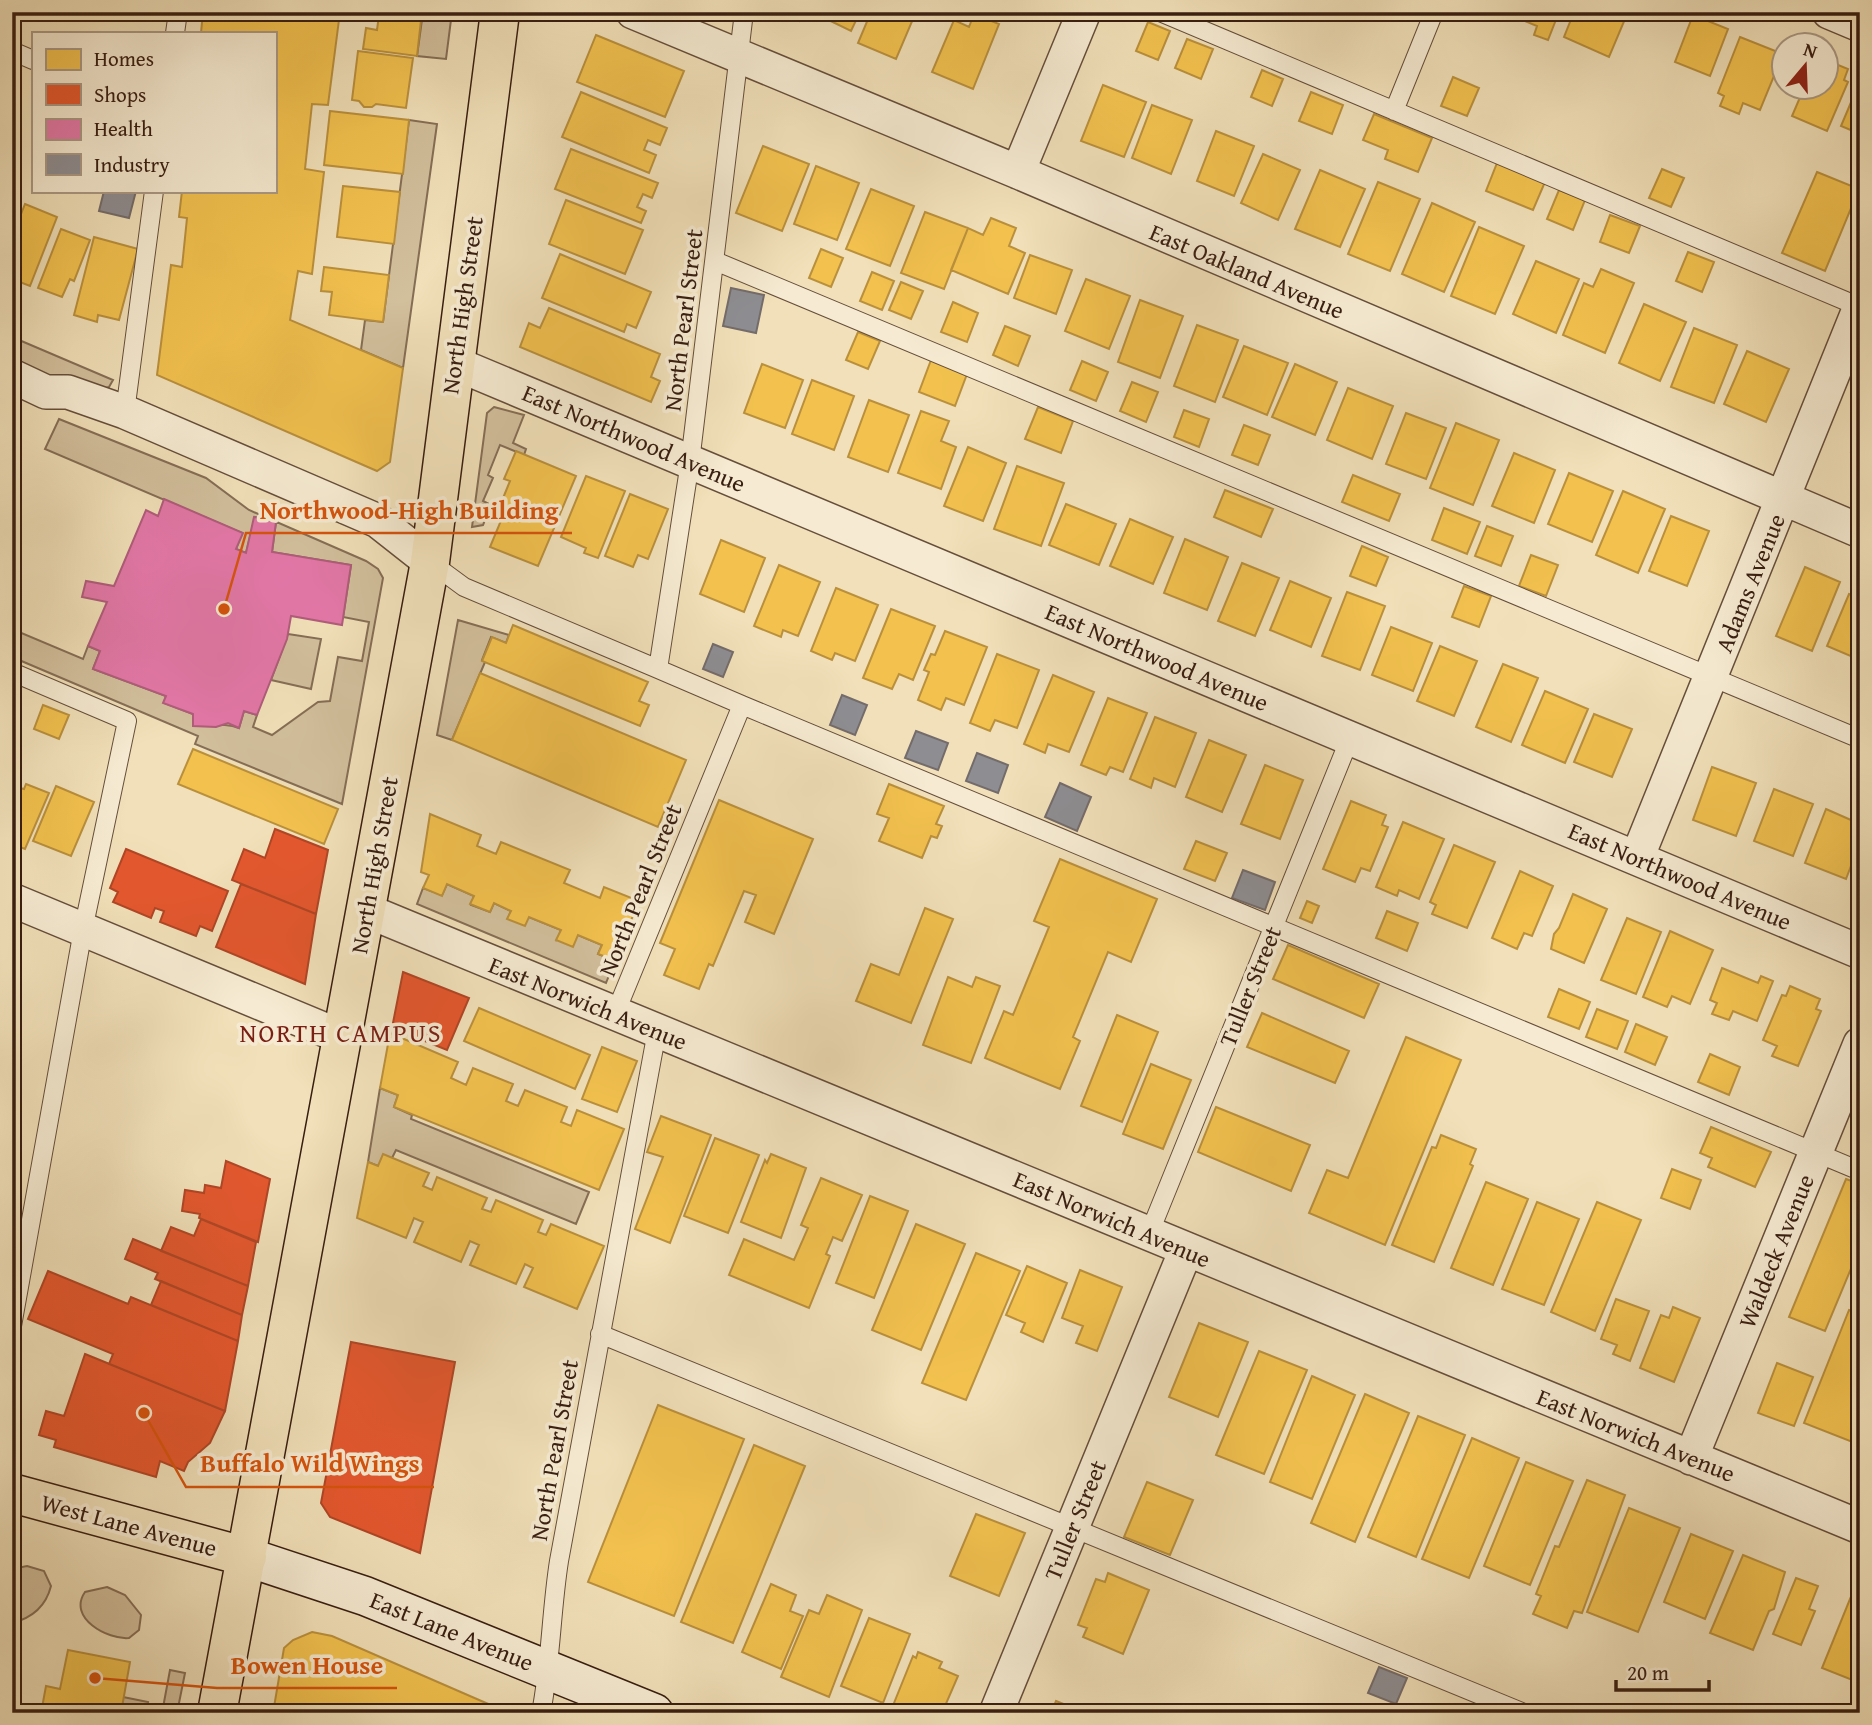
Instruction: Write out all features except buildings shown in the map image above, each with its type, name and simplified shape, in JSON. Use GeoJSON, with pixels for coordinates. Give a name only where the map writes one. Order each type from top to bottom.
{"type":"FeatureCollection","features":[{"type":"Feature","properties":{"kind":"main road","name":"North High Street"},"geometry":{"type":"LineString","coordinates":[[217,1713],[430,562],[500,12]]}},
{"type":"Feature","properties":{"kind":"main road","name":"West Lane Avenue"},"geometry":{"type":"LineString","coordinates":[[12,1493],[247,1557]]}},
{"type":"Feature","properties":{"kind":"street","name":"East Oakland Avenue"},"geometry":{"type":"LineString","coordinates":[[633,12],[1018,172],[1860,531]]}},
{"type":"Feature","properties":{"kind":"street"},"geometry":{"type":"LineString","coordinates":[[1018,172],[1084,12]]}},
{"type":"Feature","properties":{"kind":"street"},"geometry":{"type":"LineString","coordinates":[[1829,12],[1860,25]]}},
{"type":"Feature","properties":{"kind":"street","name":"Adams Avenue"},"geometry":{"type":"LineString","coordinates":[[1637,859],[1860,307]]}},
{"type":"Feature","properties":{"kind":"street","name":"East Northwood Avenue"},"geometry":{"type":"LineString","coordinates":[[454,363],[1860,952]]}},
{"type":"Feature","properties":{"kind":"street"},"geometry":{"type":"LineString","coordinates":[[12,376],[46,392],[68,393],[125,412],[378,521],[430,562]]}},
{"type":"Feature","properties":{"kind":"street"},"geometry":{"type":"LineString","coordinates":[[12,900],[342,1037]]}},
{"type":"Feature","properties":{"kind":"street","name":"East Norwich Avenue"},"geometry":{"type":"LineString","coordinates":[[365,910],[1860,1527]]}},
{"type":"Feature","properties":{"kind":"street","name":"Waldeck Avenue"},"geometry":{"type":"LineString","coordinates":[[1691,1458],[1860,1044]]}},
{"type":"Feature","properties":{"kind":"street","name":"Tuller Street"},"geometry":{"type":"LineString","coordinates":[[996,1713],[1186,1250]]}},
{"type":"Feature","properties":{"kind":"street","name":"East Lane Avenue"},"geometry":{"type":"LineString","coordinates":[[247,1557],[365,1597],[654,1713]]}},
{"type":"Feature","properties":{"kind":"lane"},"geometry":{"type":"LineString","coordinates":[[175,32],[178,12]]}},
{"type":"Feature","properties":{"kind":"lane","name":"North Pearl Street"},"geometry":{"type":"LineString","coordinates":[[658,669],[690,461],[744,12]]}},
{"type":"Feature","properties":{"kind":"lane"},"geometry":{"type":"LineString","coordinates":[[1160,12],[1860,307]]}},
{"type":"Feature","properties":{"kind":"lane"},"geometry":{"type":"LineString","coordinates":[[1394,111],[1434,12]]}},
{"type":"Feature","properties":{"kind":"lane"},"geometry":{"type":"LineString","coordinates":[[12,51],[32,60]]}},
{"type":"Feature","properties":{"kind":"lane"},"geometry":{"type":"LineString","coordinates":[[125,412],[154,192]]}},
{"type":"Feature","properties":{"kind":"lane"},"geometry":{"type":"LineString","coordinates":[[715,261],[1860,739]]}},
{"type":"Feature","properties":{"kind":"lane"},"geometry":{"type":"LineString","coordinates":[[430,562],[464,587],[741,705],[1860,1171]]}},
{"type":"Feature","properties":{"kind":"lane"},"geometry":{"type":"LineString","coordinates":[[12,672],[127,721],[83,930],[12,1326]]}},
{"type":"Feature","properties":{"kind":"lane","name":"North Pearl Street"},"geometry":{"type":"LineString","coordinates":[[615,1014],[741,705]]}},
{"type":"Feature","properties":{"kind":"lane","name":"Tuller Street"},"geometry":{"type":"LineString","coordinates":[[1150,1234],[1350,738]]}},
{"type":"Feature","properties":{"kind":"lane","name":"North Pearl Street"},"geometry":{"type":"LineString","coordinates":[[541,1713],[549,1670],[551,1612],[657,1031]]}},
{"type":"Feature","properties":{"kind":"lane"},"geometry":{"type":"LineString","coordinates":[[600,1334],[1524,1713]]}},
{"type":"Feature","properties":{"kind":"shaded area"},"geometry":{"type":"Polygon","coordinates":[[[423,12],[452,12],[446,59],[417,56],[423,12]]]}},
{"type":"Feature","properties":{"kind":"shaded area"},"geometry":{"type":"Polygon","coordinates":[[[409,120],[437,124],[403,368],[361,350],[365,320],[383,322],[409,120]]]}},
{"type":"Feature","properties":{"kind":"shaded area"},"geometry":{"type":"Polygon","coordinates":[[[12,337],[113,380],[109,387],[98,391],[85,391],[46,380],[12,363],[12,337]]]}},
{"type":"Feature","properties":{"kind":"shaded area"},"geometry":{"type":"Polygon","coordinates":[[[494,407],[524,415],[513,443],[526,449],[524,455],[500,445],[488,475],[493,478],[483,501],[491,505],[483,525],[472,527],[487,413],[494,407]]]}},
{"type":"Feature","properties":{"kind":"shaded area"},"geometry":{"type":"Polygon","coordinates":[[[59,419],[206,478],[249,510],[366,561],[378,569],[383,578],[342,804],[195,744],[198,736],[12,657],[12,629],[83,659],[88,646],[100,651],[93,669],[166,696],[164,703],[193,714],[193,726],[223,725],[239,728],[244,711],[257,715],[253,727],[272,735],[318,702],[330,701],[338,657],[362,661],[369,622],[343,617],[351,565],[272,552],[276,522],[255,517],[246,553],[236,549],[242,533],[45,449],[59,419]]]}},
{"type":"Feature","properties":{"kind":"shaded area"},"geometry":{"type":"Polygon","coordinates":[[[458,620],[509,635],[506,643],[491,637],[482,660],[485,662],[452,740],[437,735],[458,620]]]}},
{"type":"Feature","properties":{"kind":"shaded area"},"geometry":{"type":"Polygon","coordinates":[[[288,634],[321,639],[311,689],[271,680],[288,634]]]}},
{"type":"Feature","properties":{"kind":"shaded area"},"geometry":{"type":"Polygon","coordinates":[[[447,884],[474,896],[471,905],[490,912],[494,903],[511,911],[508,918],[529,917],[561,930],[557,940],[578,935],[602,945],[598,954],[608,958],[613,948],[619,950],[606,983],[417,904],[423,888],[442,895],[447,884]]]}},
{"type":"Feature","properties":{"kind":"shaded area"},"geometry":{"type":"Polygon","coordinates":[[[380,1088],[398,1095],[394,1107],[412,1115],[411,1119],[589,1192],[576,1224],[396,1150],[392,1158],[378,1166],[368,1162],[380,1088]]]}},
{"type":"Feature","properties":{"kind":"shaded area"},"geometry":{"type":"Polygon","coordinates":[[[27,1566],[44,1571],[51,1586],[46,1600],[37,1610],[12,1623],[12,1569],[27,1566]]]}},
{"type":"Feature","properties":{"kind":"shaded area"},"geometry":{"type":"Polygon","coordinates":[[[107,1587],[125,1595],[141,1615],[139,1630],[129,1638],[120,1638],[101,1631],[85,1619],[81,1610],[85,1592],[107,1587]]]}},
{"type":"Feature","properties":{"kind":"shaded area"},"geometry":{"type":"Polygon","coordinates":[[[170,1670],[185,1673],[177,1713],[162,1713],[170,1670]]]}},
{"type":"Feature","properties":{"kind":"shaded area"},"geometry":{"type":"Polygon","coordinates":[[[123,1697],[148,1702],[146,1713],[121,1713],[123,1697]]]}},
{"type":"Feature","properties":{"kind":"place","name":"Northwood-High Building"},"geometry":{"type":"Point","coordinates":[224,609]}},
{"type":"Feature","properties":{"kind":"place","name":"Buffalo Wild Wings"},"geometry":{"type":"Point","coordinates":[144,1413]}},
{"type":"Feature","properties":{"kind":"place","name":"Bowen House"},"geometry":{"type":"Point","coordinates":[95,1678]}},
{"type":"Feature","properties":{"kind":"district","name":"NORTH CAMPUS"},"geometry":{"type":"Point","coordinates":[341,1032]}}]}
